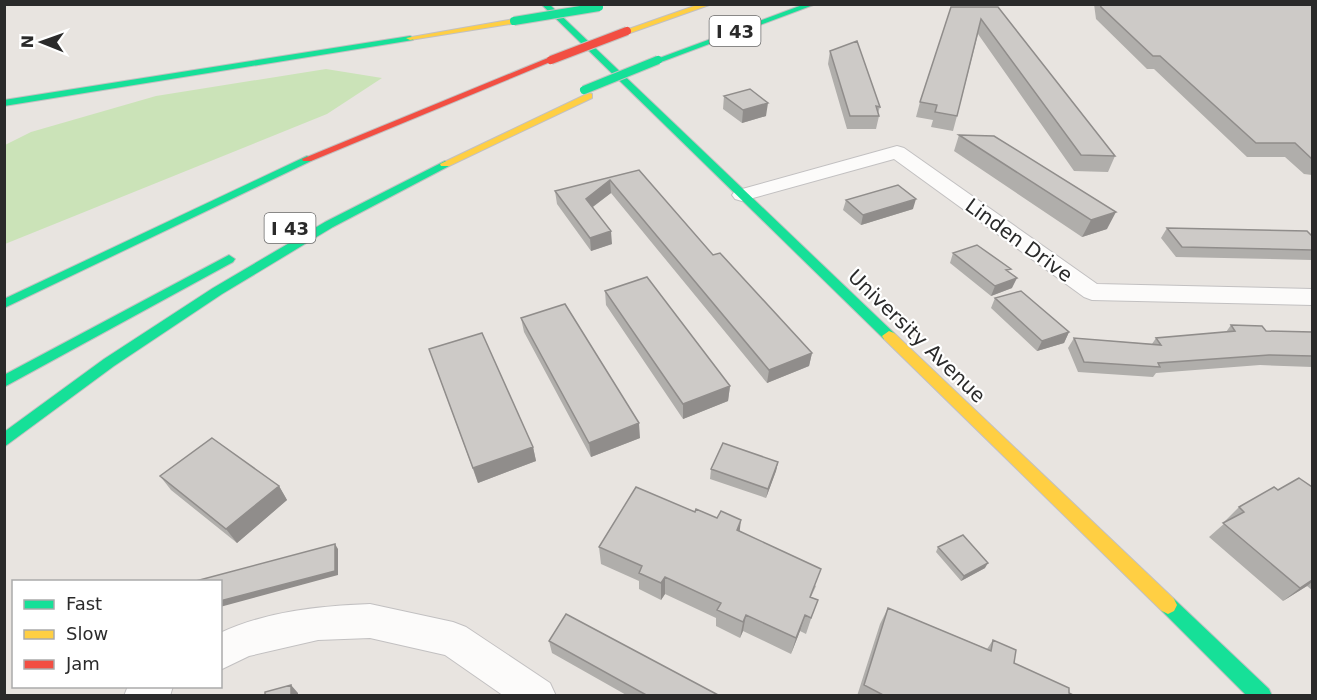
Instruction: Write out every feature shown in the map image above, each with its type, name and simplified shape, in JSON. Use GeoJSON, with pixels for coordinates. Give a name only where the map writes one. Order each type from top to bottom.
{"type":"FeatureCollection","features":[{"type":"Feature","properties":{"kind":"main road","name":"University Avenue"},"geometry":{"type":"LineString","coordinates":[[544,4],[1262,696]]}},
{"type":"Feature","properties":{"kind":"main road","name":"I 43"},"geometry":{"type":"LineString","coordinates":[[4,304],[307,159],[551,60],[627,31],[709,4]]}},
{"type":"Feature","properties":{"kind":"main road","name":"I 43"},"geometry":{"type":"LineString","coordinates":[[339,203],[472,139],[586,93],[658,60],[813,4]]}},
{"type":"Feature","properties":{"kind":"main road"},"geometry":{"type":"LineString","coordinates":[[4,104],[606,6]]}},
{"type":"Feature","properties":{"kind":"main road"},"geometry":{"type":"LineString","coordinates":[[4,441],[101,367],[253,267],[405,184],[586,93]]}},
{"type":"Feature","properties":{"kind":"main road","name":"I 43"},"geometry":{"type":"LineString","coordinates":[[4,382],[136,308],[247,250]]}},
{"type":"Feature","properties":{"kind":"street","name":"Linden Drive"},"geometry":{"type":"LineString","coordinates":[[742,195],[897,152],[1092,292],[1312,297]]}},
{"type":"Feature","properties":{"kind":"street"},"geometry":{"type":"LineString","coordinates":[[222,651],[244,640],[318,623],[370,621],[453,639],[537,696]]}},
{"type":"Feature","properties":{"kind":"green space"},"geometry":{"type":"Polygon","coordinates":[[[326,69],[382,78],[327,114],[5,244],[5,145],[31,132],[156,96],[326,69]]]}},
{"type":"Feature","properties":{"kind":"building"},"geometry":{"type":"Polygon","coordinates":[[[1100,4],[1312,4],[1312,159],[1295,143],[1256,143],[1160,56],[1153,56],[1100,4]]]}},
{"type":"Feature","properties":{"kind":"building"},"geometry":{"type":"Polygon","coordinates":[[[951,7],[998,7],[1115,156],[1081,155],[981,19],[957,116],[935,112],[937,105],[920,102],[951,7]]]}},
{"type":"Feature","properties":{"kind":"building"},"geometry":{"type":"Polygon","coordinates":[[[857,41],[880,107],[876,106],[879,116],[850,116],[830,51],[857,41]]]}},
{"type":"Feature","properties":{"kind":"building"},"geometry":{"type":"Polygon","coordinates":[[[750,89],[768,103],[743,110],[724,96],[750,89]]]}},
{"type":"Feature","properties":{"kind":"building"},"geometry":{"type":"Polygon","coordinates":[[[959,135],[994,136],[1116,212],[1091,220],[959,135]]]}},
{"type":"Feature","properties":{"kind":"building"},"geometry":{"type":"Polygon","coordinates":[[[639,170],[713,255],[720,253],[812,353],[769,370],[610,180],[586,199],[611,231],[590,238],[555,191],[639,170]]]}},
{"type":"Feature","properties":{"kind":"building"},"geometry":{"type":"Polygon","coordinates":[[[898,185],[916,199],[863,215],[846,200],[898,185]]]}},
{"type":"Feature","properties":{"kind":"building"},"geometry":{"type":"Polygon","coordinates":[[[1167,228],[1307,231],[1312,236],[1312,250],[1182,247],[1167,228]]]}},
{"type":"Feature","properties":{"kind":"building"},"geometry":{"type":"Polygon","coordinates":[[[977,245],[1011,269],[1006,270],[1017,278],[995,286],[953,253],[977,245]]]}},
{"type":"Feature","properties":{"kind":"building"},"geometry":{"type":"Polygon","coordinates":[[[647,277],[730,386],[683,404],[605,291],[647,277]]]}},
{"type":"Feature","properties":{"kind":"building"},"geometry":{"type":"Polygon","coordinates":[[[1021,291],[1069,332],[1042,341],[995,298],[1021,291]]]}},
{"type":"Feature","properties":{"kind":"building"},"geometry":{"type":"Polygon","coordinates":[[[565,304],[639,423],[589,443],[521,318],[565,304]]]}},
{"type":"Feature","properties":{"kind":"building"},"geometry":{"type":"Polygon","coordinates":[[[1231,325],[1262,326],[1266,331],[1312,332],[1312,356],[1269,355],[1158,363],[1160,367],[1084,362],[1074,338],[1161,345],[1156,338],[1235,331],[1231,325]]]}},
{"type":"Feature","properties":{"kind":"building"},"geometry":{"type":"Polygon","coordinates":[[[482,333],[533,447],[473,468],[429,349],[482,333]]]}},
{"type":"Feature","properties":{"kind":"building"},"geometry":{"type":"Polygon","coordinates":[[[212,438],[279,486],[226,529],[160,476],[212,438]]]}},
{"type":"Feature","properties":{"kind":"building"},"geometry":{"type":"Polygon","coordinates":[[[723,443],[778,462],[768,489],[711,469],[723,443]]]}},
{"type":"Feature","properties":{"kind":"building"},"geometry":{"type":"Polygon","coordinates":[[[1299,478],[1312,487],[1312,580],[1300,588],[1223,523],[1244,512],[1239,507],[1274,487],[1278,490],[1299,478]]]}},
{"type":"Feature","properties":{"kind":"building"},"geometry":{"type":"Polygon","coordinates":[[[636,487],[695,512],[696,509],[717,518],[721,511],[741,520],[737,530],[821,569],[810,597],[818,600],[811,618],[805,615],[796,638],[746,615],[743,622],[717,610],[721,603],[665,577],[661,583],[639,573],[642,566],[599,547],[636,487]]]}},
{"type":"Feature","properties":{"kind":"building"},"geometry":{"type":"Polygon","coordinates":[[[963,535],[988,563],[964,576],[938,547],[963,535]]]}},
{"type":"Feature","properties":{"kind":"building"},"geometry":{"type":"Polygon","coordinates":[[[335,544],[335,571],[222,600],[222,580],[200,580],[335,544]]]}},
{"type":"Feature","properties":{"kind":"building"},"geometry":{"type":"Polygon","coordinates":[[[888,608],[991,651],[993,640],[1016,650],[1014,663],[1069,688],[1069,693],[1075,696],[885,696],[864,685],[888,608]]]}},
{"type":"Feature","properties":{"kind":"building"},"geometry":{"type":"Polygon","coordinates":[[[566,614],[720,696],[648,696],[549,641],[566,614]]]}},
{"type":"Feature","properties":{"kind":"building"},"geometry":{"type":"Polygon","coordinates":[[[291,685],[291,696],[265,696],[265,692],[291,685]]]}},
{"type":"Feature","properties":{"kind":"traffic: fast"},"geometry":{"type":"LineString","coordinates":[[544,4],[889,336]]}},
{"type":"Feature","properties":{"kind":"traffic: fast"},"geometry":{"type":"LineString","coordinates":[[658,60],[813,4]]}},
{"type":"Feature","properties":{"kind":"traffic: fast"},"geometry":{"type":"LineString","coordinates":[[514,21],[599,7]]}},
{"type":"Feature","properties":{"kind":"traffic: fast"},"geometry":{"type":"LineString","coordinates":[[4,103],[410,38]]}},
{"type":"Feature","properties":{"kind":"traffic: fast"},"geometry":{"type":"LineString","coordinates":[[584,90],[658,60]]}},
{"type":"Feature","properties":{"kind":"traffic: fast"},"geometry":{"type":"LineString","coordinates":[[4,304],[307,159]]}},
{"type":"Feature","properties":{"kind":"traffic: fast"},"geometry":{"type":"LineString","coordinates":[[4,441],[109,363],[217,291],[329,225],[445,164]]}},
{"type":"Feature","properties":{"kind":"traffic: fast"},"geometry":{"type":"LineString","coordinates":[[4,382],[229,259]]}},
{"type":"Feature","properties":{"kind":"traffic: fast"},"geometry":{"type":"LineString","coordinates":[[1168,605],[1262,696]]}},
{"type":"Feature","properties":{"kind":"traffic: slow"},"geometry":{"type":"LineString","coordinates":[[627,31],[709,4]]}},
{"type":"Feature","properties":{"kind":"traffic: slow"},"geometry":{"type":"LineString","coordinates":[[410,38],[514,21]]}},
{"type":"Feature","properties":{"kind":"traffic: slow"},"geometry":{"type":"LineString","coordinates":[[445,164],[589,96]]}},
{"type":"Feature","properties":{"kind":"traffic: slow"},"geometry":{"type":"LineString","coordinates":[[889,336],[1168,605]]}},
{"type":"Feature","properties":{"kind":"traffic: jam"},"geometry":{"type":"LineString","coordinates":[[551,60],[627,31]]}},
{"type":"Feature","properties":{"kind":"traffic: jam"},"geometry":{"type":"LineString","coordinates":[[307,159],[551,60]]}}]}
